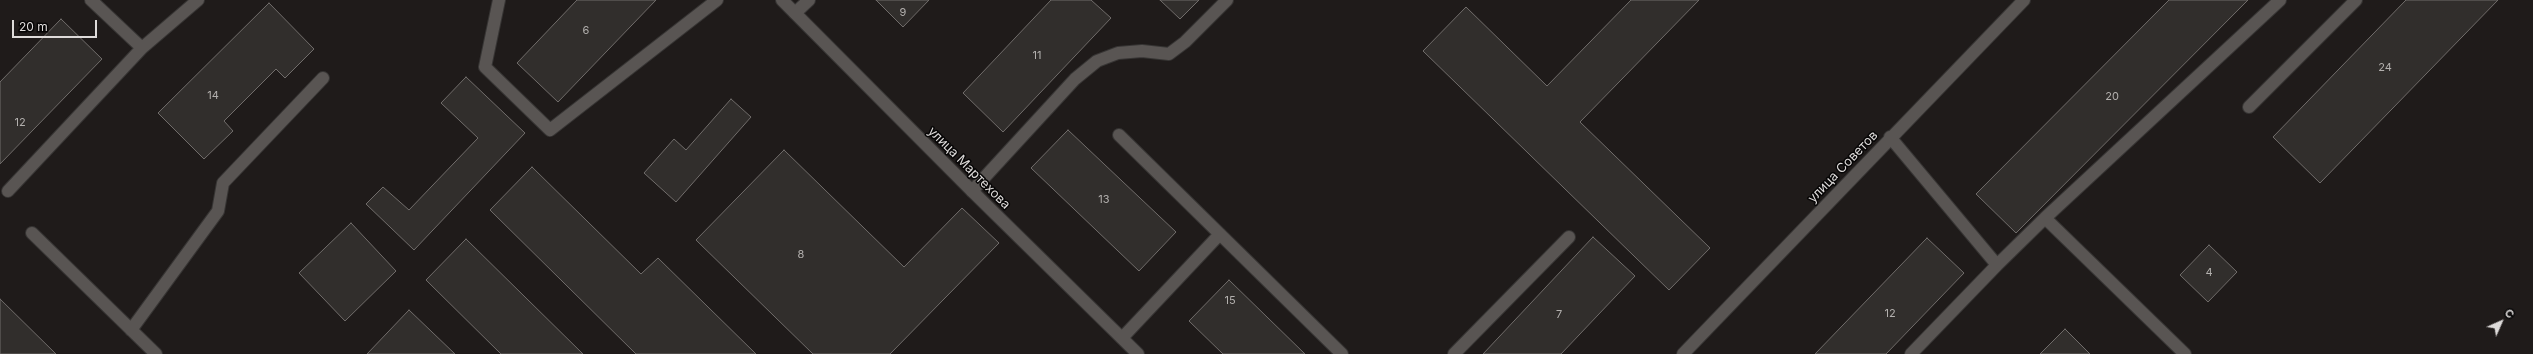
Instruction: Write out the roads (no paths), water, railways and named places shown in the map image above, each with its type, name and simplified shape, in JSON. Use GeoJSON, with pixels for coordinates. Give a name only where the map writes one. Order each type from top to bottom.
{"type":"FeatureCollection","features":[{"type":"Feature","properties":{"kind":"street"},"geometry":{"type":"LineString","coordinates":[[91,0],[142,48]]}},
{"type":"Feature","properties":{"kind":"street"},"geometry":{"type":"LineString","coordinates":[[8,191],[142,48],[198,0]]}},
{"type":"Feature","properties":{"kind":"street"},"geometry":{"type":"LineString","coordinates":[[499,0],[485,67],[550,130],[717,0]]}},
{"type":"Feature","properties":{"kind":"street","name":"улица Мартехова"},"geometry":{"type":"LineString","coordinates":[[782,0],[972,191],[1138,354]]}},
{"type":"Feature","properties":{"kind":"street"},"geometry":{"type":"LineString","coordinates":[[795,13],[808,0]]}},
{"type":"Feature","properties":{"kind":"street"},"geometry":{"type":"LineString","coordinates":[[972,191],[1075,79],[1097,61],[1118,53],[1142,51],[1169,54],[1185,42],[1227,0]]}},
{"type":"Feature","properties":{"kind":"street"},"geometry":{"type":"LineString","coordinates":[[1910,354],[2045,218],[2280,0]]}},
{"type":"Feature","properties":{"kind":"street"},"geometry":{"type":"LineString","coordinates":[[2249,107],[2356,0]]}},
{"type":"Feature","properties":{"kind":"street","name":"улица Советов"},"geometry":{"type":"LineString","coordinates":[[1683,354],[2022,1]]}},
{"type":"Feature","properties":{"kind":"street"},"geometry":{"type":"LineString","coordinates":[[131,330],[218,211],[224,183],[323,78]]}},
{"type":"Feature","properties":{"kind":"street"},"geometry":{"type":"LineString","coordinates":[[1119,135],[1342,354]]}},
{"type":"Feature","properties":{"kind":"street"},"geometry":{"type":"LineString","coordinates":[[1890,137],[1998,265]]}},
{"type":"Feature","properties":{"kind":"street"},"geometry":{"type":"LineString","coordinates":[[2045,218],[2184,354]]}},
{"type":"Feature","properties":{"kind":"street"},"geometry":{"type":"LineString","coordinates":[[32,233],[153,353]]}},
{"type":"Feature","properties":{"kind":"street"},"geometry":{"type":"LineString","coordinates":[[1122,338],[1220,234]]}},
{"type":"Feature","properties":{"kind":"street"},"geometry":{"type":"LineString","coordinates":[[1454,354],[1569,237]]}}]}
